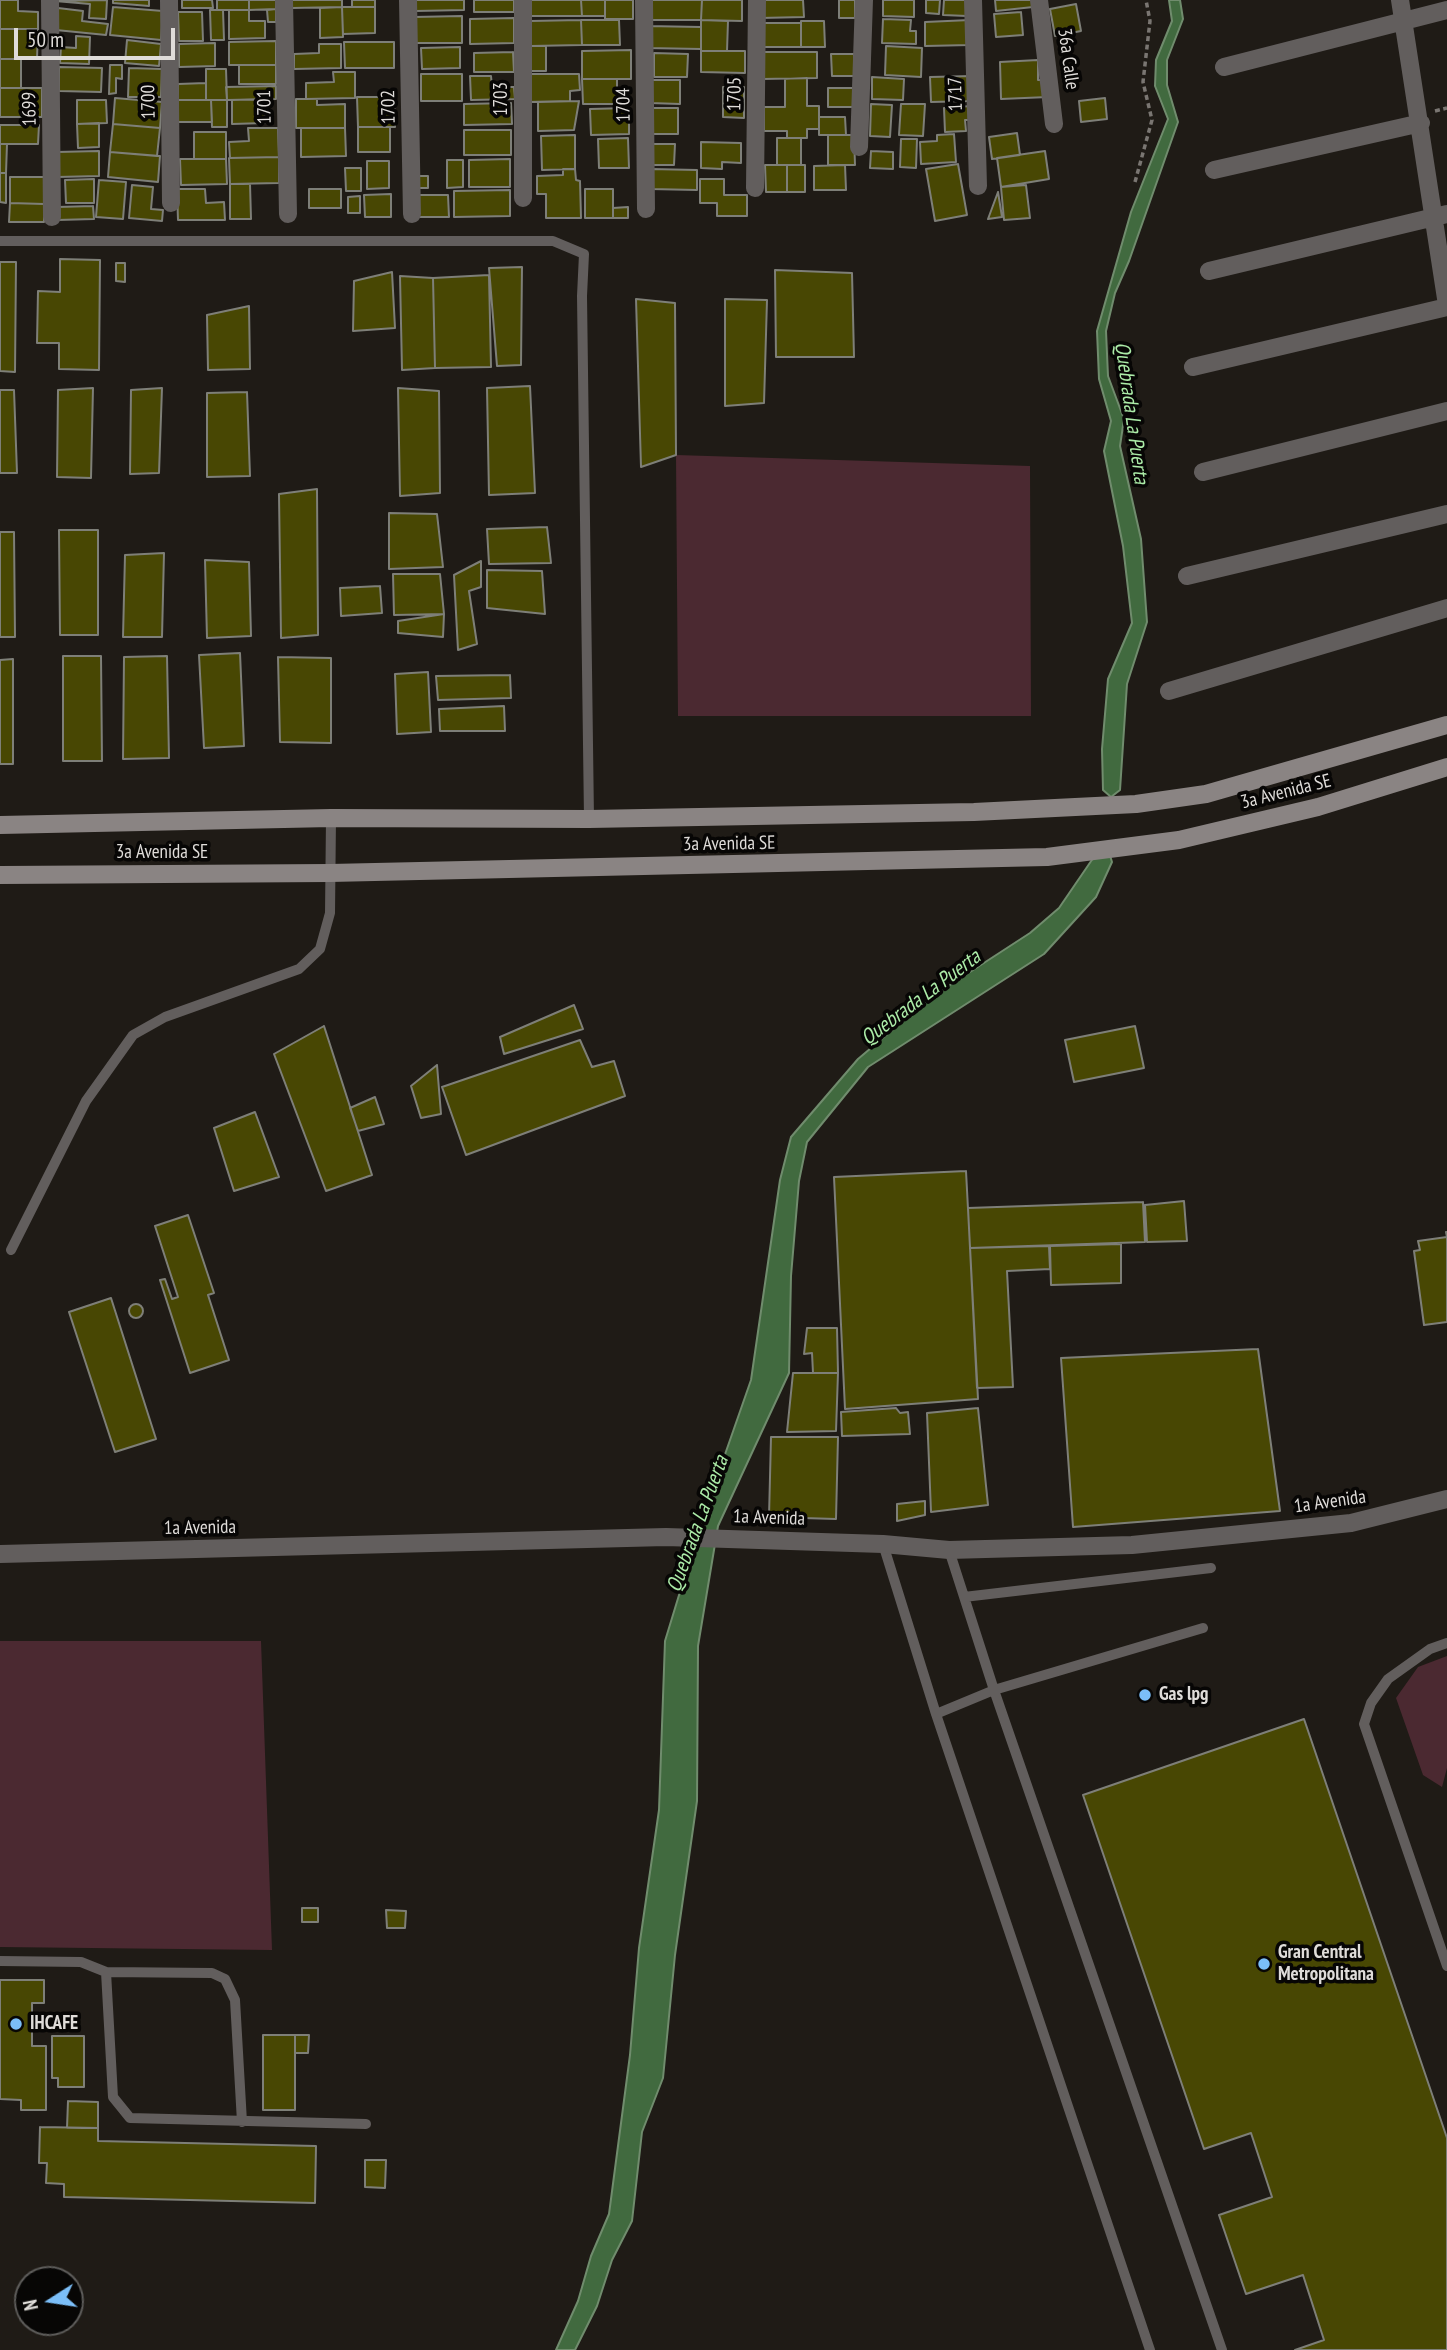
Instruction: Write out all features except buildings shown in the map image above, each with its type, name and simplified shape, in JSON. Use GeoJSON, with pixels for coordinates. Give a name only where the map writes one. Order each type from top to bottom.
{"type":"FeatureCollection","features":[{"type":"Feature","properties":{"kind":"street","name":"1699"},"geometry":{"type":"LineString","coordinates":[[50,0],[52,217]]}},
{"type":"Feature","properties":{"kind":"street","name":"1700"},"geometry":{"type":"LineString","coordinates":[[169,0],[171,203]]}},
{"type":"Feature","properties":{"kind":"street","name":"1701"},"geometry":{"type":"LineString","coordinates":[[285,0],[288,214]]}},
{"type":"Feature","properties":{"kind":"street","name":"1702"},"geometry":{"type":"LineString","coordinates":[[408,0],[412,214]]}},
{"type":"Feature","properties":{"kind":"street","name":"1703"},"geometry":{"type":"LineString","coordinates":[[523,0],[523,198]]}},
{"type":"Feature","properties":{"kind":"street","name":"1704"},"geometry":{"type":"LineString","coordinates":[[644,0],[646,209]]}},
{"type":"Feature","properties":{"kind":"street","name":"1705"},"geometry":{"type":"LineString","coordinates":[[755,188],[757,0]]}},
{"type":"Feature","properties":{"kind":"street"},"geometry":{"type":"LineString","coordinates":[[859,146],[864,0]]}},
{"type":"Feature","properties":{"kind":"street","name":"1717"},"geometry":{"type":"LineString","coordinates":[[973,0],[978,186]]}},
{"type":"Feature","properties":{"kind":"street","name":"36a Calle"},"geometry":{"type":"LineString","coordinates":[[1039,0],[1054,124]]}},
{"type":"Feature","properties":{"kind":"street"},"geometry":{"type":"LineString","coordinates":[[1193,367],[1447,306],[1441,216],[1421,124],[1400,0]]}},
{"type":"Feature","properties":{"kind":"street"},"geometry":{"type":"LineString","coordinates":[[1224,67],[1447,10]]}},
{"type":"Feature","properties":{"kind":"street"},"geometry":{"type":"LineString","coordinates":[[1214,170],[1421,124]]}},
{"type":"Feature","properties":{"kind":"street"},"geometry":{"type":"LineString","coordinates":[[1209,271],[1441,216]]}},
{"type":"Feature","properties":{"kind":"street"},"geometry":{"type":"LineString","coordinates":[[1203,472],[1447,411]]}},
{"type":"Feature","properties":{"kind":"street"},"geometry":{"type":"LineString","coordinates":[[1187,576],[1447,514]]}},
{"type":"Feature","properties":{"kind":"street"},"geometry":{"type":"LineString","coordinates":[[1169,691],[1447,608]]}},
{"type":"Feature","properties":{"kind":"street","name":"3a Avenida SE"},"geometry":{"type":"LineString","coordinates":[[0,825],[331,818],[589,819],[974,812],[1136,804],[1206,794],[1306,768],[1447,725]]}},
{"type":"Feature","properties":{"kind":"street","name":"3a Avenida SE"},"geometry":{"type":"LineString","coordinates":[[0,875],[330,873],[1061,856],[1179,840],[1318,807],[1447,766]]}},
{"type":"Feature","properties":{"kind":"street","name":"1a Avenida"},"geometry":{"type":"LineString","coordinates":[[0,1554],[666,1537],[883,1544],[949,1550],[1132,1545],[1351,1524],[1447,1499]]}},
{"type":"Feature","properties":{"kind":"lane"},"geometry":{"type":"LineString","coordinates":[[0,241],[553,241],[584,254],[582,296],[589,819]]}},
{"type":"Feature","properties":{"kind":"lane"},"geometry":{"type":"LineString","coordinates":[[11,1250],[86,1101],[133,1035],[165,1017],[299,969],[320,949],[330,913],[331,818]]}},
{"type":"Feature","properties":{"kind":"lane"},"geometry":{"type":"LineString","coordinates":[[883,1544],[936,1714],[1150,2350]]}},
{"type":"Feature","properties":{"kind":"lane"},"geometry":{"type":"LineString","coordinates":[[949,1550],[994,1690],[1222,2350]]}},
{"type":"Feature","properties":{"kind":"lane"},"geometry":{"type":"LineString","coordinates":[[964,1597],[1211,1569]]}},
{"type":"Feature","properties":{"kind":"lane"},"geometry":{"type":"LineString","coordinates":[[936,1714],[994,1690],[1203,1629]]}},
{"type":"Feature","properties":{"kind":"lane"},"geometry":{"type":"LineString","coordinates":[[1447,1643],[1430,1649],[1388,1679],[1371,1703],[1364,1724],[1447,1966]]}},
{"type":"Feature","properties":{"kind":"lane"},"geometry":{"type":"LineString","coordinates":[[0,1961],[81,1962],[106,1972],[212,1973],[225,1979],[235,2000],[242,2122]]}},
{"type":"Feature","properties":{"kind":"lane"},"geometry":{"type":"LineString","coordinates":[[106,1972],[113,2097],[130,2118],[366,2124]]}},
{"type":"Feature","properties":{"kind":"path"},"geometry":{"type":"LineString","coordinates":[[1135,182],[1152,120],[1143,82],[1150,22],[1146,0]]}},
{"type":"Feature","properties":{"kind":"shaded area"},"geometry":{"type":"Polygon","coordinates":[[[1169,0],[1180,0],[1183,19],[1167,60],[1167,85],[1178,122],[1115,293],[1106,331],[1108,376],[1124,419],[1120,446],[1141,539],[1147,622],[1127,684],[1120,790],[1111,797],[1103,790],[1102,749],[1108,679],[1132,623],[1123,546],[1104,451],[1111,421],[1099,379],[1097,331],[1131,212],[1168,119],[1155,86],[1156,60],[1172,21],[1169,0]]]}},
{"type":"Feature","properties":{"kind":"shaded area"},"geometry":{"type":"Polygon","coordinates":[[[676,455],[1030,466],[1031,716],[678,716],[676,455]]]}},
{"type":"Feature","properties":{"kind":"shaded area"},"geometry":{"type":"Polygon","coordinates":[[[1107,846],[1112,862],[1096,897],[1044,954],[868,1067],[807,1142],[799,1181],[791,1276],[789,1373],[718,1526],[698,1646],[697,1801],[675,1955],[663,2078],[642,2132],[632,2221],[612,2260],[597,2306],[575,2350],[556,2350],[578,2301],[591,2256],[609,2214],[630,2055],[639,1948],[659,1810],[665,1641],[701,1523],[751,1380],[780,1180],[791,1137],[858,1059],[930,998],[1030,933],[1059,908],[1098,851],[1107,846]]]}},
{"type":"Feature","properties":{"kind":"shaded area"},"geometry":{"type":"Polygon","coordinates":[[[0,1641],[261,1641],[272,1950],[0,1947],[0,1641]]]}},
{"type":"Feature","properties":{"kind":"shaded area"},"geometry":{"type":"Polygon","coordinates":[[[1447,1656],[1447,1768],[1442,1787],[1423,1775],[1396,1698],[1418,1667],[1447,1656]]]}},
{"type":"Feature","properties":{"kind":"place","name":"Gas lpg"},"geometry":{"type":"Point","coordinates":[1145,1695]}},
{"type":"Feature","properties":{"kind":"place","name":"Gran Central Metropolitana"},"geometry":{"type":"Point","coordinates":[1264,1964]}},
{"type":"Feature","properties":{"kind":"place","name":"IHCAFE"},"geometry":{"type":"Point","coordinates":[16,2024]}},
{"type":"Feature","properties":{"kind":"water label","name":"Quebrada La Puerta"},"geometry":{"type":"Point","coordinates":[1131,413]}},
{"type":"Feature","properties":{"kind":"water label","name":"Quebrada La Puerta"},"geometry":{"type":"Point","coordinates":[921,998]}},
{"type":"Feature","properties":{"kind":"water label","name":"Quebrada La Puerta"},"geometry":{"type":"Point","coordinates":[698,1524]}}]}
